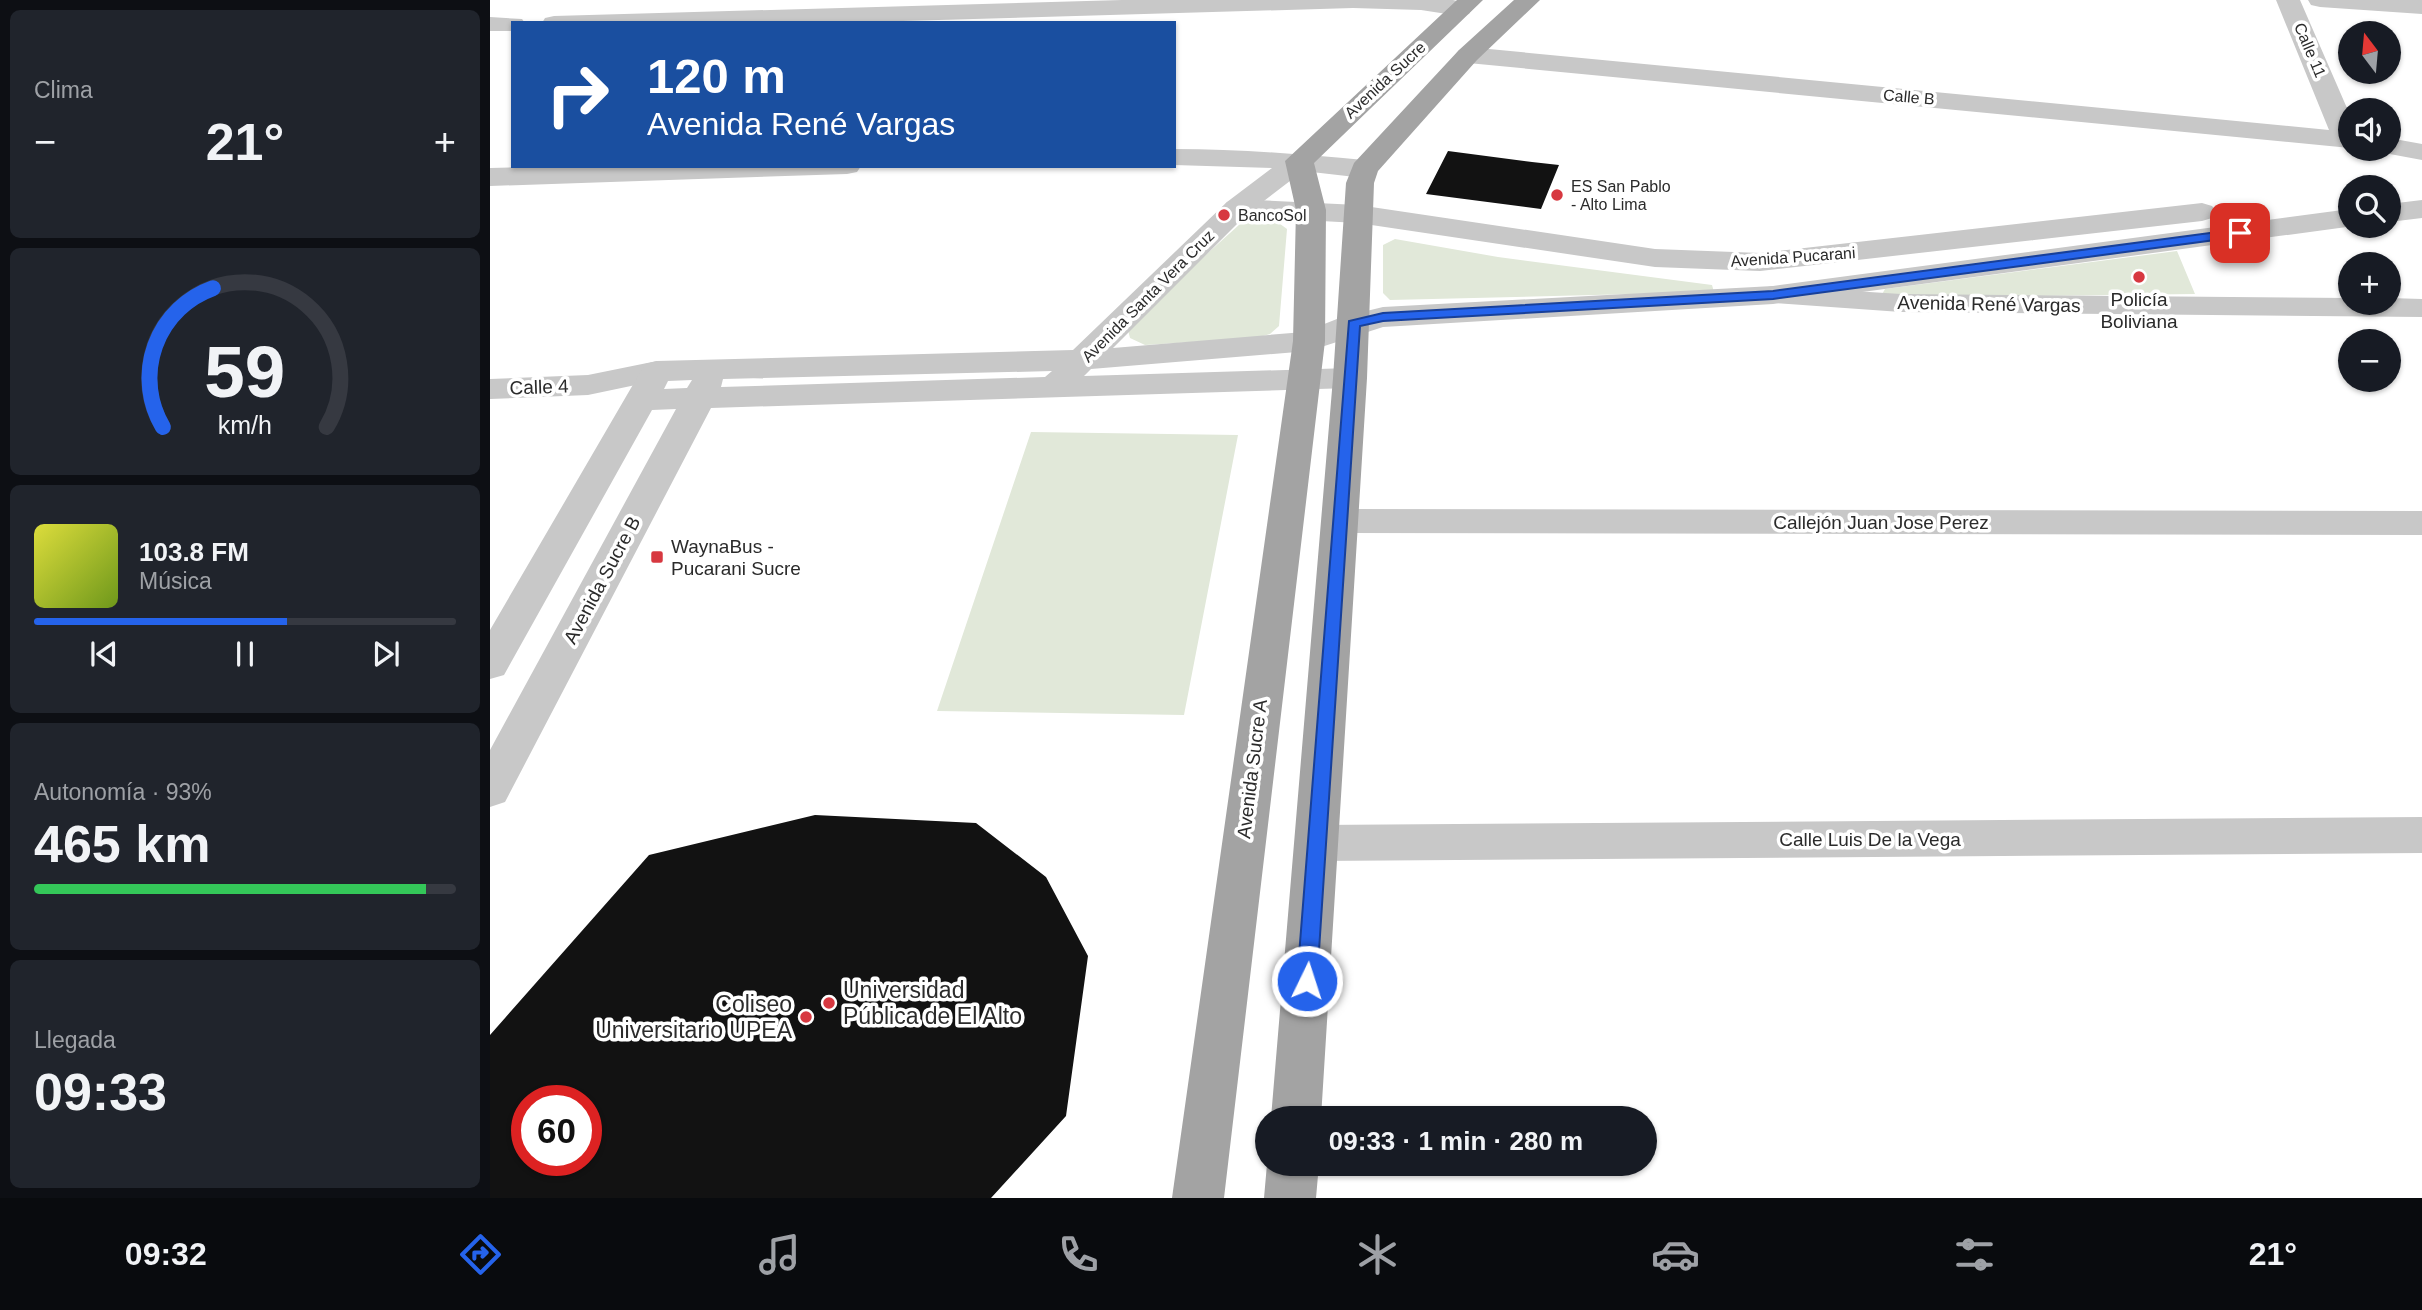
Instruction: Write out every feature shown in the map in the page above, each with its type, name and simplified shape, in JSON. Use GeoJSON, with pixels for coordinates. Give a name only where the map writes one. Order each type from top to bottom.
{"type":"FeatureCollection","features":[{"type":"Feature","properties":{"kind":"main road"},"geometry":{"type":"LineString","coordinates":[[1297,1106],[1350,377],[1358,214],[1364,169],[1468,55],[1528,0]]}},
{"type":"Feature","properties":{"kind":"main road","name":"Avenida Sucre"},"geometry":{"type":"LineString","coordinates":[[1299,161],[1466,5]]}},
{"type":"Feature","properties":{"kind":"main road"},"geometry":{"type":"LineString","coordinates":[[1299,161],[1311,210],[1305,360]]}},
{"type":"Feature","properties":{"kind":"main road","name":"Avenida Sucre A"},"geometry":{"type":"LineString","coordinates":[[1198,1198],[1305,360]]}},
{"type":"Feature","properties":{"kind":"main road"},"geometry":{"type":"LineString","coordinates":[[1290,1198],[1292,1176]]}},
{"type":"Feature","properties":{"kind":"street","name":"Calle 11"},"geometry":{"type":"LineString","coordinates":[[2288,0],[2338,116]]}},
{"type":"Feature","properties":{"kind":"street"},"geometry":{"type":"LineString","coordinates":[[2320,0],[2422,7]]}},
{"type":"Feature","properties":{"kind":"street"},"geometry":{"type":"LineString","coordinates":[[582,21],[750,9],[1353,1],[1466,5]]}},
{"type":"Feature","properties":{"kind":"street"},"geometry":{"type":"LineString","coordinates":[[490,24],[511,24]]}},
{"type":"Feature","properties":{"kind":"street","name":"Calle B"},"geometry":{"type":"LineString","coordinates":[[1468,55],[2338,138]]}},
{"type":"Feature","properties":{"kind":"street"},"geometry":{"type":"LineString","coordinates":[[2401,148],[2422,152]]}},
{"type":"Feature","properties":{"kind":"street"},"geometry":{"type":"LineString","coordinates":[[1176,157],[1299,161],[1364,169]]}},
{"type":"Feature","properties":{"kind":"street","name":"Avenida Santa Vera Cruz"},"geometry":{"type":"LineString","coordinates":[[1053,388],[1237,208],[1299,161]]}},
{"type":"Feature","properties":{"kind":"street"},"geometry":{"type":"LineString","coordinates":[[490,177],[781,168]]}},
{"type":"Feature","properties":{"kind":"street"},"geometry":{"type":"LineString","coordinates":[[2401,189],[2422,186]]}},
{"type":"Feature","properties":{"kind":"street","name":"Avenida Pucarani"},"geometry":{"type":"LineString","coordinates":[[1237,208],[1358,214],[1655,258],[1760,262],[2338,196]]}},
{"type":"Feature","properties":{"kind":"street"},"geometry":{"type":"LineString","coordinates":[[2401,212],[2422,209]]}},
{"type":"Feature","properties":{"kind":"street","name":"Avenida Pucarani"},"geometry":{"type":"LineString","coordinates":[[1773,295],[2338,220]]}},
{"type":"Feature","properties":{"kind":"street"},"geometry":{"type":"LineString","coordinates":[[1760,262],[1773,295]]}},
{"type":"Feature","properties":{"kind":"street","name":"Avenida René Vargas"},"geometry":{"type":"LineString","coordinates":[[1305,360],[1353,324],[1383,317],[1773,295],[1901,303],[2422,308]]}},
{"type":"Feature","properties":{"kind":"street"},"geometry":{"type":"LineString","coordinates":[[706,385],[1084,360],[1305,360],[1350,377]]}},
{"type":"Feature","properties":{"kind":"street"},"geometry":{"type":"LineString","coordinates":[[706,385],[1053,388],[1305,360]]}},
{"type":"Feature","properties":{"kind":"street","name":"Calle 4"},"geometry":{"type":"LineString","coordinates":[[490,389],[588,385],[706,385]]}},
{"type":"Feature","properties":{"kind":"street"},"geometry":{"type":"LineString","coordinates":[[490,665],[649,385]]}},
{"type":"Feature","properties":{"kind":"street","name":"Avenida Sucre B"},"geometry":{"type":"LineString","coordinates":[[490,790],[706,385]]}},
{"type":"Feature","properties":{"kind":"street","name":"Callejón Juan Jose Perez"},"geometry":{"type":"LineString","coordinates":[[1340,521],[2422,523]]}},
{"type":"Feature","properties":{"kind":"street","name":"Calle Luis De la Vega"},"geometry":{"type":"LineString","coordinates":[[1317,843],[2422,835]]}},
{"type":"Feature","properties":{"kind":"green space"},"geometry":{"type":"Polygon","coordinates":[[[1265,219],[1276,221],[1287,229],[1279,326],[1270,334],[1256,338],[1145,345],[1130,338],[1127,326],[1240,224],[1265,219]]]}},
{"type":"Feature","properties":{"kind":"green space"},"geometry":{"type":"Polygon","coordinates":[[[1395,239],[1498,257],[1712,285],[1714,292],[1390,300],[1383,293],[1383,245],[1395,239]]]}},
{"type":"Feature","properties":{"kind":"green space"},"geometry":{"type":"Polygon","coordinates":[[[2177,251],[2195,294],[1880,298],[1885,289],[2177,251]]]}},
{"type":"Feature","properties":{"kind":"green space"},"geometry":{"type":"Polygon","coordinates":[[[1031,432],[1238,435],[1184,715],[937,711],[1031,432]]]}},
{"type":"Feature","properties":{"kind":"building"},"geometry":{"type":"Polygon","coordinates":[[[1448,151],[1559,165],[1541,209],[1426,194],[1448,151]]]}},
{"type":"Feature","properties":{"kind":"building"},"geometry":{"type":"Polygon","coordinates":[[[815,815],[976,823],[1046,877],[1088,956],[1066,1116],[991,1198],[490,1198],[490,1035],[649,855],[815,815]]]}},
{"type":"Feature","properties":{"kind":"place","name":"ES San Pablo - Alto Lima"},"geometry":{"type":"Point","coordinates":[1557,195]}},
{"type":"Feature","properties":{"kind":"place","name":"BancoSol"},"geometry":{"type":"Point","coordinates":[1224,215]}},
{"type":"Feature","properties":{"kind":"place","name":"Policía Boliviana"},"geometry":{"type":"Point","coordinates":[2139,277]}},
{"type":"Feature","properties":{"kind":"place","name":"WaynaBus - Pucarani Sucre"},"geometry":{"type":"Point","coordinates":[657,557]}},
{"type":"Feature","properties":{"kind":"place","name":"Universidad Pública de El Alto"},"geometry":{"type":"Point","coordinates":[829,1003]}},
{"type":"Feature","properties":{"kind":"place","name":"Coliseo Universitario UPEA"},"geometry":{"type":"Point","coordinates":[806,1017]}},
{"type":"Feature","properties":{"kind":"route"},"geometry":{"type":"LineString","coordinates":[[1307,981],[1353,324],[1383,317],[1773,295],[2240,233]]}}]}
